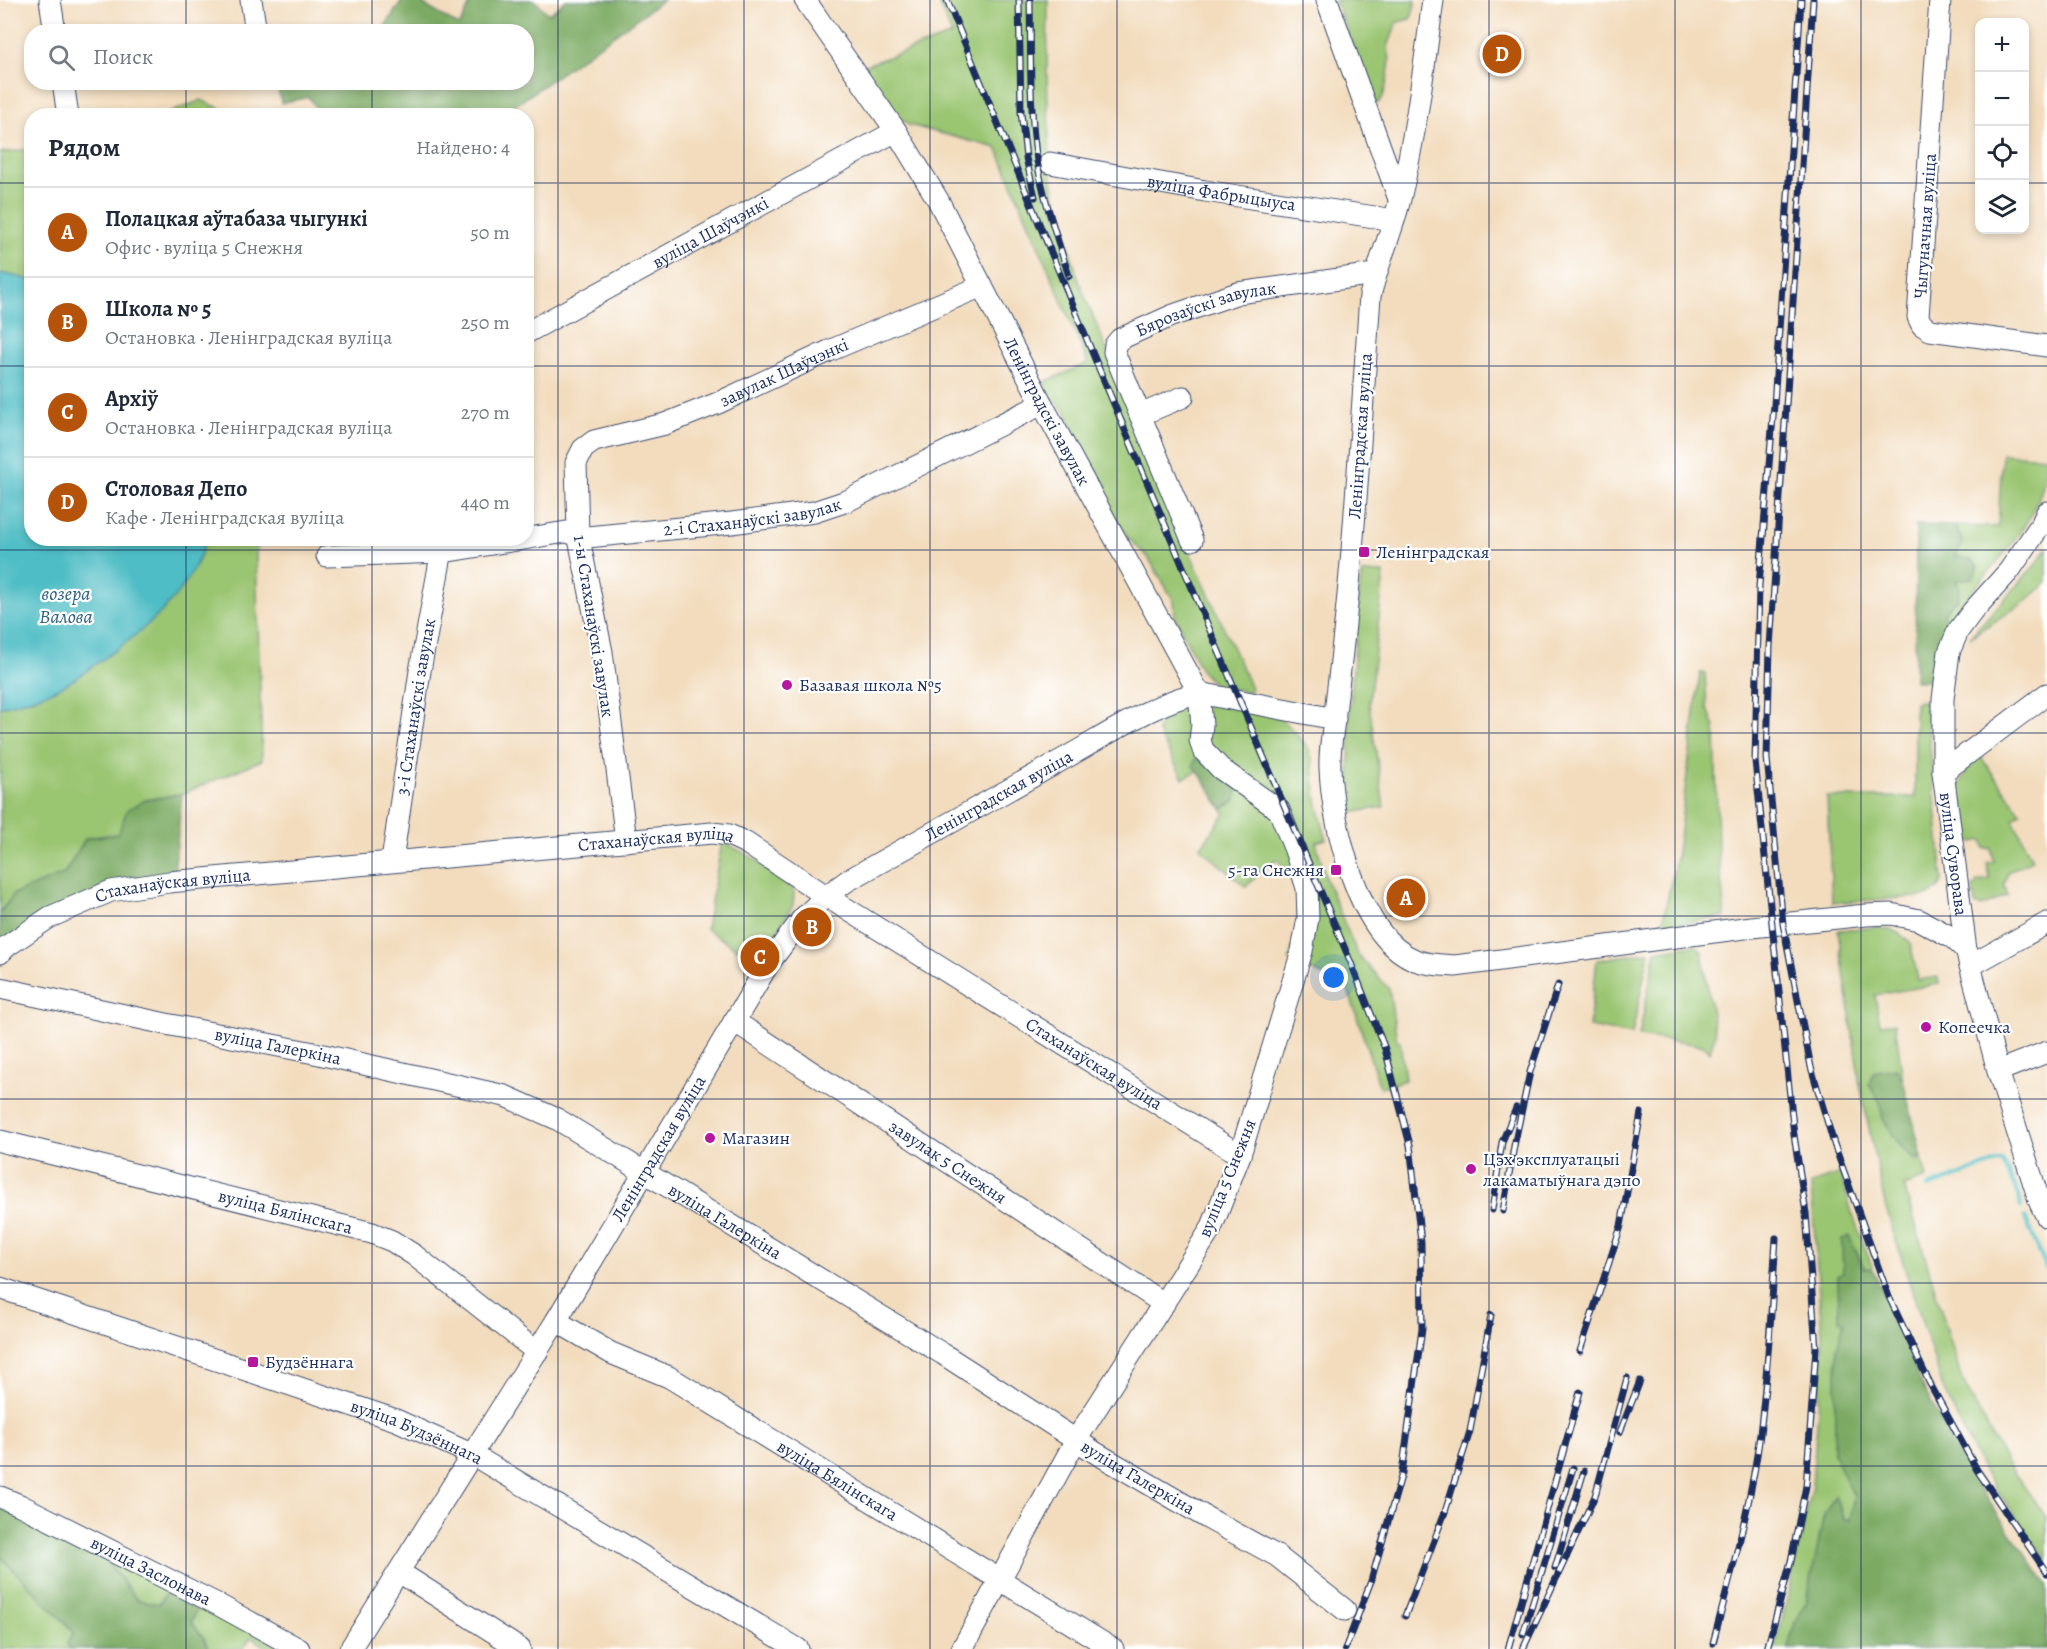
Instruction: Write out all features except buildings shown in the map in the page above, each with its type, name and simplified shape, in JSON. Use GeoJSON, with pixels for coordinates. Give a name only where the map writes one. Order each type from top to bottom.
{"type":"FeatureCollection","features":[{"type":"Feature","properties":{"kind":"street"},"geometry":{"type":"LineString","coordinates":[[50,0],[54,24]]}},
{"type":"Feature","properties":{"kind":"street"},"geometry":{"type":"LineString","coordinates":[[251,0],[255,24]]}},
{"type":"Feature","properties":{"kind":"street"},"geometry":{"type":"LineString","coordinates":[[805,0],[896,131]]}},
{"type":"Feature","properties":{"kind":"street"},"geometry":{"type":"LineString","coordinates":[[1327,0],[1397,210]]}},
{"type":"Feature","properties":{"kind":"street","name":"Ленінградская вуліца"},"geometry":{"type":"LineString","coordinates":[[350,1649],[556,1322],[769,963],[802,919],[826,896],[847,881],[1088,746],[1184,696],[1199,693],[1335,719],[1352,551],[1370,296],[1375,274],[1397,210],[1419,101],[1433,0]]}},
{"type":"Feature","properties":{"kind":"street","name":"Чыгуначная вуліца"},"geometry":{"type":"LineString","coordinates":[[1940,0],[1918,316],[1922,325],[1930,330],[2047,346]]}},
{"type":"Feature","properties":{"kind":"street"},"geometry":{"type":"LineString","coordinates":[[64,90],[67,108]]}},
{"type":"Feature","properties":{"kind":"street","name":"Ленінградскі завулак"},"geometry":{"type":"LineString","coordinates":[[896,131],[938,200],[1042,404],[1199,693]]}},
{"type":"Feature","properties":{"kind":"street","name":"вуліца Шаўчэнкі"},"geometry":{"type":"LineString","coordinates":[[534,329],[896,131]]}},
{"type":"Feature","properties":{"kind":"street","name":"вуліца Фабрыцыуса"},"geometry":{"type":"LineString","coordinates":[[1050,163],[1205,191],[1397,210]]}},
{"type":"Feature","properties":{"kind":"street","name":"Бярозаўскі завулак"},"geometry":{"type":"LineString","coordinates":[[1191,540],[1114,352],[1115,345],[1120,339],[1171,316],[1238,293],[1375,274]]}},
{"type":"Feature","properties":{"kind":"street","name":"завулак Шаўчэнкі"},"geometry":{"type":"LineString","coordinates":[[583,449],[594,441],[665,424],[718,403],[829,351],[982,286]]}},
{"type":"Feature","properties":{"kind":"street"},"geometry":{"type":"LineString","coordinates":[[1140,415],[1183,397]]}},
{"type":"Feature","properties":{"kind":"street","name":"2-і Стаханаўскі завулак"},"geometry":{"type":"LineString","coordinates":[[534,535],[567,532],[587,537],[732,523],[814,512],[847,501],[1042,404]]}},
{"type":"Feature","properties":{"kind":"street","name":"1-ы Стаханаўскі завулак"},"geometry":{"type":"LineString","coordinates":[[583,449],[576,464],[578,534],[602,652],[626,841]]}},
{"type":"Feature","properties":{"kind":"street","name":"вуліца Суворава"},"geometry":{"type":"LineString","coordinates":[[2047,512],[2009,571],[1958,631],[1949,652],[1943,699],[1943,772],[1968,958],[1998,1071],[2040,1203],[2047,1217]]}},
{"type":"Feature","properties":{"kind":"street"},"geometry":{"type":"LineString","coordinates":[[327,556],[432,546]]}},
{"type":"Feature","properties":{"kind":"street","name":"3-і Стаханаўскі завулак"},"geometry":{"type":"LineString","coordinates":[[392,861],[420,671],[443,546]]}},
{"type":"Feature","properties":{"kind":"street","name":"вуліца 5 Снежня"},"geometry":{"type":"LineString","coordinates":[[962,1649],[1076,1440],[1211,1228],[1240,1155],[1302,951],[1308,918],[1307,888],[1280,810],[1221,769],[1203,750],[1200,741],[1202,725],[1199,693]]}},
{"type":"Feature","properties":{"kind":"street"},"geometry":{"type":"LineString","coordinates":[[1943,772],[2047,694]]}},
{"type":"Feature","properties":{"kind":"street"},"geometry":{"type":"LineString","coordinates":[[1335,719],[1330,766],[1335,816],[1349,866],[1368,912],[1379,930],[1396,948],[1413,959],[1431,965],[1455,966],[1752,927],[1891,914],[1919,920],[1953,938],[1968,958],[2047,923]]}},
{"type":"Feature","properties":{"kind":"street","name":"Стаханаўская вуліца"},"geometry":{"type":"LineString","coordinates":[[0,953],[50,917],[111,891],[168,882],[392,861],[712,833],[729,835],[746,843],[826,896],[1240,1155]]}},
{"type":"Feature","properties":{"kind":"street","name":"вуліца Галеркіна"},"geometry":{"type":"LineString","coordinates":[[0,988],[319,1054],[505,1096],[557,1119],[646,1171],[943,1354],[1076,1440],[1276,1556],[1345,1610]]}},
{"type":"Feature","properties":{"kind":"street","name":"завулак 5 Снежня"},"geometry":{"type":"LineString","coordinates":[[734,1021],[1164,1304]]}},
{"type":"Feature","properties":{"kind":"street"},"geometry":{"type":"LineString","coordinates":[[1998,1071],[2047,1052]]}},
{"type":"Feature","properties":{"kind":"street","name":"вуліца Бялінскага"},"geometry":{"type":"LineString","coordinates":[[0,1141],[372,1233],[393,1241],[537,1352]]}},
{"type":"Feature","properties":{"kind":"street","name":"вуліца Будзённага"},"geometry":{"type":"LineString","coordinates":[[0,1288],[396,1420],[473,1455],[798,1649]]}},
{"type":"Feature","properties":{"kind":"street","name":"вуліца Бялінскага"},"geometry":{"type":"LineString","coordinates":[[556,1322],[611,1353],[669,1377],[1113,1649]]}},
{"type":"Feature","properties":{"kind":"street","name":"вуліца Заслонава"},"geometry":{"type":"LineString","coordinates":[[0,1497],[218,1604],[299,1649]]}},
{"type":"Feature","properties":{"kind":"street"},"geometry":{"type":"LineString","coordinates":[[399,1572],[520,1649]]}},
{"type":"Feature","properties":{"kind":"green space"},"geometry":{"type":"Polygon","coordinates":[[[402,0],[416,0],[456,24],[387,24],[402,0]]]}},
{"type":"Feature","properties":{"kind":"green space"},"geometry":{"type":"Polygon","coordinates":[[[472,0],[534,0],[549,14],[566,0],[663,0],[512,108],[316,108],[309,97],[281,103],[278,90],[534,90],[534,24],[460,24],[472,0]]]}},
{"type":"Feature","properties":{"kind":"green space"},"geometry":{"type":"Polygon","coordinates":[[[938,0],[1048,0],[1047,75],[1050,163],[1054,194],[1079,282],[1187,546],[1251,688],[1250,692],[1213,683],[1202,672],[1175,617],[1174,601],[1148,557],[1128,538],[1091,476],[1098,473],[1078,440],[1065,410],[1049,396],[1043,383],[1088,363],[997,148],[909,125],[893,113],[863,66],[952,35],[938,0]]]}},
{"type":"Feature","properties":{"kind":"green space"},"geometry":{"type":"Polygon","coordinates":[[[1335,0],[1416,0],[1411,19],[1397,22],[1388,47],[1390,61],[1387,81],[1383,97],[1378,103],[1375,104],[1335,0]]]}},
{"type":"Feature","properties":{"kind":"green space"},"geometry":{"type":"Polygon","coordinates":[[[201,100],[219,108],[181,108],[201,100]]]}},
{"type":"Feature","properties":{"kind":"green space"},"geometry":{"type":"Polygon","coordinates":[[[24,150],[24,278],[0,273],[0,153],[24,150]]]}},
{"type":"Feature","properties":{"kind":"green space"},"geometry":{"type":"Polygon","coordinates":[[[2002,454],[2047,457],[2044,481],[2025,526],[1947,623],[1943,614],[1951,604],[1955,580],[1972,560],[1955,556],[1963,543],[1955,526],[1998,527],[2002,454]]]}},
{"type":"Feature","properties":{"kind":"green space"},"geometry":{"type":"Polygon","coordinates":[[[1916,525],[1955,526],[1963,543],[1955,556],[1972,560],[1978,566],[1973,578],[1956,580],[1960,589],[1958,599],[1943,614],[1949,628],[1941,672],[1931,681],[1915,681],[1916,525]]]}},
{"type":"Feature","properties":{"kind":"green space"},"geometry":{"type":"Polygon","coordinates":[[[203,546],[258,546],[256,552],[262,760],[182,794],[146,800],[118,834],[86,838],[64,874],[14,894],[0,912],[0,707],[31,699],[63,686],[197,564],[203,546]]]}},
{"type":"Feature","properties":{"kind":"green space"},"geometry":{"type":"Polygon","coordinates":[[[2047,548],[2047,583],[2025,602],[1970,637],[2036,564],[2047,548]]]}},
{"type":"Feature","properties":{"kind":"green space"},"geometry":{"type":"Polygon","coordinates":[[[1363,573],[1384,573],[1369,704],[1384,807],[1350,813],[1349,719],[1363,573]]]}},
{"type":"Feature","properties":{"kind":"green space"},"geometry":{"type":"Polygon","coordinates":[[[1700,673],[1705,673],[1707,707],[1715,727],[1718,851],[1725,917],[1662,925],[1677,854],[1700,673]]]}},
{"type":"Feature","properties":{"kind":"green space"},"geometry":{"type":"Polygon","coordinates":[[[1923,701],[1926,706],[1943,880],[1939,888],[1927,896],[1832,903],[1827,797],[1915,797],[1915,702],[1923,701]]]}},
{"type":"Feature","properties":{"kind":"green space"},"geometry":{"type":"Polygon","coordinates":[[[1211,704],[1271,715],[1283,721],[1308,748],[1312,758],[1317,800],[1326,839],[1316,842],[1327,882],[1358,955],[1389,989],[1397,1041],[1400,1041],[1405,1080],[1380,1088],[1347,986],[1289,960],[1299,907],[1294,884],[1277,859],[1265,867],[1246,887],[1200,848],[1225,814],[1222,809],[1236,800],[1198,771],[1183,778],[1157,731],[1164,715],[1190,706],[1211,704]]]}},
{"type":"Feature","properties":{"kind":"green space"},"geometry":{"type":"Polygon","coordinates":[[[1980,756],[2021,813],[2013,819],[2032,860],[2008,872],[2004,885],[2008,895],[1982,907],[1975,904],[1973,888],[1977,882],[1990,879],[1987,863],[1994,861],[1991,848],[1985,849],[1983,840],[1966,843],[1959,786],[1967,770],[1980,756]]]}},
{"type":"Feature","properties":{"kind":"green space"},"geometry":{"type":"Polygon","coordinates":[[[1196,758],[1237,784],[1236,800],[1222,809],[1193,766],[1196,758]]]}},
{"type":"Feature","properties":{"kind":"green space"},"geometry":{"type":"Polygon","coordinates":[[[182,794],[174,874],[0,946],[0,913],[14,894],[64,874],[86,838],[118,834],[127,810],[146,800],[182,794]]]}},
{"type":"Feature","properties":{"kind":"green space"},"geometry":{"type":"Polygon","coordinates":[[[722,842],[772,871],[782,878],[794,892],[793,905],[765,952],[762,950],[755,961],[706,929],[722,842]]]}},
{"type":"Feature","properties":{"kind":"green space"},"geometry":{"type":"Polygon","coordinates":[[[1878,927],[1897,932],[1910,942],[1918,980],[1938,977],[1939,984],[1875,995],[1880,1025],[1895,1023],[1903,1080],[1895,1068],[1869,1084],[1880,1102],[1883,1119],[1915,1160],[1922,1158],[1927,1178],[1904,1186],[1962,1380],[2006,1462],[2047,1518],[2047,1562],[1981,1467],[1944,1391],[1886,1209],[1860,1085],[1838,930],[1878,927]]]}},
{"type":"Feature","properties":{"kind":"green space"},"geometry":{"type":"Polygon","coordinates":[[[1693,945],[1702,952],[1715,1034],[1710,1052],[1705,1046],[1639,1036],[1656,951],[1693,945]]]}},
{"type":"Feature","properties":{"kind":"green space"},"geometry":{"type":"Polygon","coordinates":[[[1649,952],[1632,1035],[1589,1027],[1597,960],[1649,952]]]}},
{"type":"Feature","properties":{"kind":"green space"},"geometry":{"type":"Polygon","coordinates":[[[1896,1068],[1903,1080],[1922,1158],[1915,1160],[1898,1143],[1883,1119],[1880,1102],[1869,1084],[1873,1072],[1896,1068]]]}},
{"type":"Feature","properties":{"kind":"green space"},"geometry":{"type":"Polygon","coordinates":[[[1840,1173],[1873,1269],[1864,1268],[1849,1237],[1844,1321],[1837,1349],[1834,1454],[1854,1496],[1850,1520],[1844,1519],[1835,1496],[1824,1515],[1807,1601],[1794,1625],[1788,1649],[1774,1649],[1812,1486],[1823,1348],[1811,1184],[1840,1173]]]}},
{"type":"Feature","properties":{"kind":"green space"},"geometry":{"type":"Polygon","coordinates":[[[1849,1237],[1864,1268],[1873,1269],[1922,1385],[1969,1473],[2047,1585],[2047,1649],[1788,1649],[1794,1625],[1807,1601],[1824,1515],[1835,1496],[1844,1519],[1850,1520],[1854,1496],[1834,1454],[1837,1349],[1844,1322],[1839,1320],[1838,1276],[1843,1273],[1842,1239],[1849,1237]]]}},
{"type":"Feature","properties":{"kind":"green space"},"geometry":{"type":"Polygon","coordinates":[[[0,1505],[100,1552],[137,1600],[159,1604],[169,1588],[199,1603],[191,1622],[204,1638],[208,1649],[71,1649],[67,1644],[74,1632],[0,1556],[0,1505]]]}},
{"type":"Feature","properties":{"kind":"green space"},"geometry":{"type":"Polygon","coordinates":[[[100,1552],[169,1588],[159,1604],[137,1600],[100,1552]]]}},
{"type":"Feature","properties":{"kind":"green space"},"geometry":{"type":"Polygon","coordinates":[[[0,1556],[74,1632],[67,1644],[71,1649],[0,1649],[0,1556]]]}},
{"type":"Feature","properties":{"kind":"green space"},"geometry":{"type":"Polygon","coordinates":[[[199,1603],[286,1649],[269,1649],[251,1637],[243,1649],[208,1649],[204,1638],[191,1622],[199,1603]]]}},
{"type":"Feature","properties":{"kind":"water","name":"возера Валова"},"geometry":{"type":"Polygon","coordinates":[[[0,273],[24,278],[24,546],[204,546],[189,578],[177,595],[131,639],[66,685],[24,701],[0,707],[0,273]]]}},
{"type":"Feature","properties":{"kind":"waterway"},"geometry":{"type":"LineString","coordinates":[[1928,1187],[2002,1160],[2019,1195],[2021,1207]]}},
{"type":"Feature","properties":{"kind":"waterway"},"geometry":{"type":"LineString","coordinates":[[2025,1217],[2047,1269]]}},
{"type":"Feature","properties":{"kind":"railway"},"geometry":{"type":"LineString","coordinates":[[947,0],[1097,364],[1351,963],[1385,1049],[1410,1145],[1421,1242],[1422,1329],[1402,1473],[1371,1581],[1345,1649]]}},
{"type":"Feature","properties":{"kind":"railway"},"geometry":{"type":"LineString","coordinates":[[1019,0],[1021,112],[1026,158],[1035,197]]}},
{"type":"Feature","properties":{"kind":"railway"},"geometry":{"type":"LineString","coordinates":[[1030,0],[1034,141],[1047,205],[1069,276]]}},
{"type":"Feature","properties":{"kind":"railway"},"geometry":{"type":"LineString","coordinates":[[1767,1649],[1791,1561],[1806,1486],[1816,1348],[1806,1213],[1794,1135],[1755,761],[1759,586],[1774,405],[1801,0]]}},
{"type":"Feature","properties":{"kind":"railway"},"geometry":{"type":"LineString","coordinates":[[1813,0],[1770,647],[1767,758],[1783,924],[1811,1067],[1834,1144],[1889,1297],[1929,1382],[1977,1470],[2047,1573]]}},
{"type":"Feature","properties":{"kind":"railway"},"geometry":{"type":"LineString","coordinates":[[1503,1211],[1530,1072],[1558,985]]}},
{"type":"Feature","properties":{"kind":"railway"},"geometry":{"type":"LineString","coordinates":[[1492,1210],[1502,1142],[1516,1108]]}},
{"type":"Feature","properties":{"kind":"railway"},"geometry":{"type":"LineString","coordinates":[[1580,1351],[1621,1226],[1641,1113]]}},
{"type":"Feature","properties":{"kind":"railway"},"geometry":{"type":"LineString","coordinates":[[1713,1643],[1740,1539],[1756,1461],[1768,1361],[1776,1238]]}},
{"type":"Feature","properties":{"kind":"railway"},"geometry":{"type":"LineString","coordinates":[[1405,1616],[1445,1512],[1470,1431],[1491,1315]]}},
{"type":"Feature","properties":{"kind":"railway"},"geometry":{"type":"LineString","coordinates":[[1523,1649],[1595,1496],[1627,1378]]}},
{"type":"Feature","properties":{"kind":"railway"},"geometry":{"type":"LineString","coordinates":[[1620,1432],[1640,1381]]}},
{"type":"Feature","properties":{"kind":"railway"},"geometry":{"type":"LineString","coordinates":[[1508,1649],[1580,1392]]}},
{"type":"Feature","properties":{"kind":"railway"},"geometry":{"type":"LineString","coordinates":[[1523,1634],[1573,1468]]}},
{"type":"Feature","properties":{"kind":"railway"},"geometry":{"type":"LineString","coordinates":[[1555,1568],[1584,1471]]}},
{"type":"Feature","properties":{"kind":"place","name":"Столовая Депо"},"geometry":{"type":"Point","coordinates":[1502,54]}},
{"type":"Feature","properties":{"kind":"place","name":"Ленінградская"},"geometry":{"type":"Point","coordinates":[1364,552]}},
{"type":"Feature","properties":{"kind":"place","name":"Базавая школа №5"},"geometry":{"type":"Point","coordinates":[787,685]}},
{"type":"Feature","properties":{"kind":"place","name":"5-га Снежня"},"geometry":{"type":"Point","coordinates":[1336,870]}},
{"type":"Feature","properties":{"kind":"place","name":"Полацкая аўтабаза чыгункі"},"geometry":{"type":"Point","coordinates":[1406,898]}},
{"type":"Feature","properties":{"kind":"place","name":"Школа № 5"},"geometry":{"type":"Point","coordinates":[812,927]}},
{"type":"Feature","properties":{"kind":"place","name":"Архіў"},"geometry":{"type":"Point","coordinates":[760,957]}},
{"type":"Feature","properties":{"kind":"place","name":"Копеечка"},"geometry":{"type":"Point","coordinates":[1926,1027]}},
{"type":"Feature","properties":{"kind":"place","name":"Магазин"},"geometry":{"type":"Point","coordinates":[710,1138]}},
{"type":"Feature","properties":{"kind":"place","name":"Цэх эксплуатацыі лакаматыўнага дэпо"},"geometry":{"type":"Point","coordinates":[1471,1169]}},
{"type":"Feature","properties":{"kind":"place","name":"Будзённага"},"geometry":{"type":"Point","coordinates":[253,1362]}}]}
